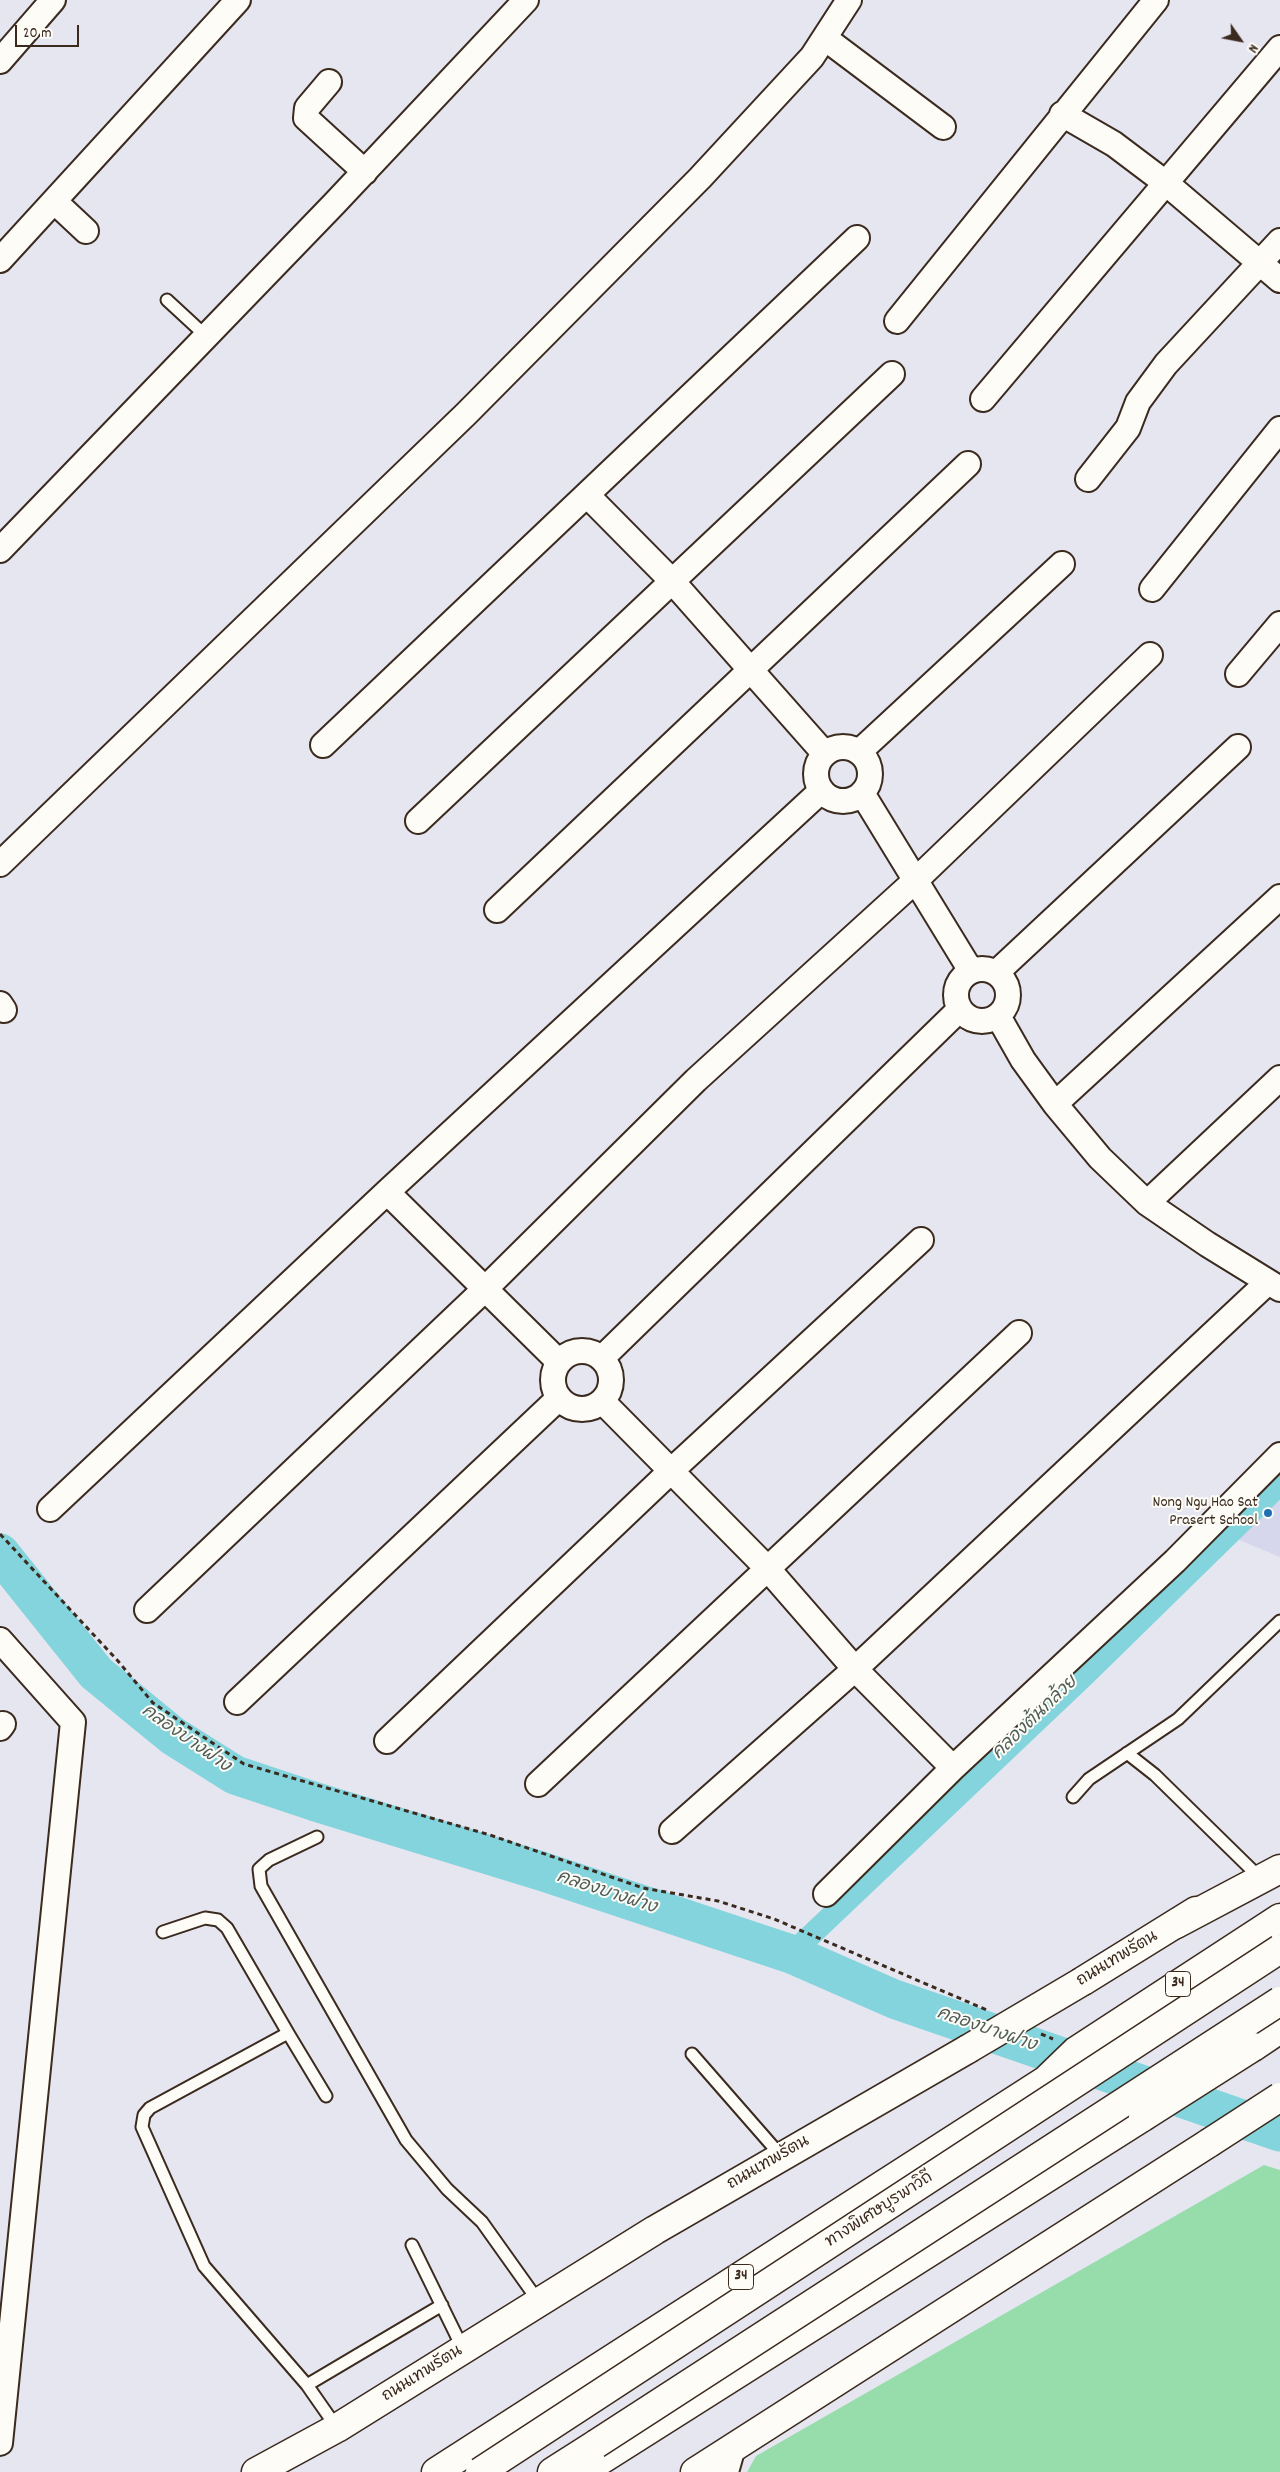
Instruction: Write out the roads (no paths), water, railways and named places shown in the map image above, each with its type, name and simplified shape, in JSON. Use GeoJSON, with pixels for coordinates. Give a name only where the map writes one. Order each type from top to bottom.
{"type":"FeatureCollection","features":[{"type":"Feature","properties":{"kind":"main road"},"geometry":{"type":"LineString","coordinates":[[1267,1871],[1280,1855]]}},
{"type":"Feature","properties":{"kind":"main road","name":"ถนนเทพรัตน"},"geometry":{"type":"LineString","coordinates":[[265,2468],[338,2428],[655,2230],[968,2049],[1267,1871]]}},
{"type":"Feature","properties":{"kind":"main road","name":"34"},"geometry":{"type":"LineString","coordinates":[[436,2472],[1046,2080],[1068,2046],[1280,1918]]}},
{"type":"Feature","properties":{"kind":"main road","name":"ทางพิเศษบูรพาวิถี"},"geometry":{"type":"LineString","coordinates":[[480,2472],[1280,1949]]}},
{"type":"Feature","properties":{"kind":"main road"},"geometry":{"type":"LineString","coordinates":[[552,2472],[1280,2001]]}},
{"type":"Feature","properties":{"kind":"main road"},"geometry":{"type":"LineString","coordinates":[[582,2472],[1280,2029]]}},
{"type":"Feature","properties":{"kind":"main road"},"geometry":{"type":"LineString","coordinates":[[695,2472],[730,2460],[1280,2097]]}},
{"type":"Feature","properties":{"kind":"street"},"geometry":{"type":"LineString","coordinates":[[0,61],[53,0]]}},
{"type":"Feature","properties":{"kind":"street"},"geometry":{"type":"LineString","coordinates":[[0,260],[238,0]]}},
{"type":"Feature","properties":{"kind":"street"},"geometry":{"type":"LineString","coordinates":[[0,550],[365,172],[526,0]]}},
{"type":"Feature","properties":{"kind":"street"},"geometry":{"type":"LineString","coordinates":[[0,864],[466,414],[700,178],[812,57],[826,39],[849,0]]}},
{"type":"Feature","properties":{"kind":"street"},"geometry":{"type":"LineString","coordinates":[[896,321],[1156,0]]}},
{"type":"Feature","properties":{"kind":"street"},"geometry":{"type":"LineString","coordinates":[[826,39],[943,127]]}},
{"type":"Feature","properties":{"kind":"street"},"geometry":{"type":"LineString","coordinates":[[983,399],[1167,184],[1280,48]]}},
{"type":"Feature","properties":{"kind":"street"},"geometry":{"type":"LineString","coordinates":[[329,82],[307,108],[306,118],[365,172]]}},
{"type":"Feature","properties":{"kind":"street"},"geometry":{"type":"LineString","coordinates":[[1062,114],[1114,144],[1167,184],[1280,280]]}},
{"type":"Feature","properties":{"kind":"street"},"geometry":{"type":"LineString","coordinates":[[54,201],[86,230]]}},
{"type":"Feature","properties":{"kind":"street"},"geometry":{"type":"LineString","coordinates":[[323,745],[857,238]]}},
{"type":"Feature","properties":{"kind":"street"},"geometry":{"type":"LineString","coordinates":[[1088,479],[1128,428],[1138,402],[1166,364],[1261,264],[1280,241]]}},
{"type":"Feature","properties":{"kind":"street"},"geometry":{"type":"LineString","coordinates":[[418,821],[892,374]]}},
{"type":"Feature","properties":{"kind":"street"},"geometry":{"type":"LineString","coordinates":[[1152,589],[1280,429]]}},
{"type":"Feature","properties":{"kind":"street"},"geometry":{"type":"LineString","coordinates":[[497,910],[968,464]]}},
{"type":"Feature","properties":{"kind":"street"},"geometry":{"type":"LineString","coordinates":[[587,494],[672,581],[752,669],[825,754]]}},
{"type":"Feature","properties":{"kind":"street"},"geometry":{"type":"LineString","coordinates":[[859,752],[1062,564]]}},
{"type":"Feature","properties":{"kind":"street"},"geometry":{"type":"LineString","coordinates":[[1238,674],[1280,624]]}},
{"type":"Feature","properties":{"kind":"street"},"geometry":{"type":"LineString","coordinates":[[147,1610],[485,1289],[696,1080],[916,880],[1150,655]]}},
{"type":"Feature","properties":{"kind":"street"},"geometry":{"type":"LineString","coordinates":[[842,747],[859,752],[869,767],[867,785],[862,793],[854,798],[838,800],[821,790],[816,777],[816,768],[825,754],[842,747]]}},
{"type":"Feature","properties":{"kind":"street"},"geometry":{"type":"LineString","coordinates":[[996,973],[1238,747]]}},
{"type":"Feature","properties":{"kind":"street"},"geometry":{"type":"LineString","coordinates":[[50,1509],[387,1192],[821,790]]}},
{"type":"Feature","properties":{"kind":"street"},"geometry":{"type":"LineString","coordinates":[[862,793],[971,971]]}},
{"type":"Feature","properties":{"kind":"street"},"geometry":{"type":"LineString","coordinates":[[1055,1104],[1280,897]]}},
{"type":"Feature","properties":{"kind":"street"},"geometry":{"type":"LineString","coordinates":[[980,969],[996,973],[1003,978],[1009,994],[1004,1010],[990,1020],[973,1020],[960,1009],[956,992],[964,976],[971,971],[980,969]]}},
{"type":"Feature","properties":{"kind":"street"},"geometry":{"type":"LineString","coordinates":[[602,1358],[960,1009]]}},
{"type":"Feature","properties":{"kind":"street"},"geometry":{"type":"LineString","coordinates":[[672,1831],[856,1669],[1274,1286],[1146,1203],[1100,1158],[1055,1104],[1023,1060],[998,1016]]}},
{"type":"Feature","properties":{"kind":"street"},"geometry":{"type":"LineString","coordinates":[[1146,1203],[1280,1078]]}},
{"type":"Feature","properties":{"kind":"street"},"geometry":{"type":"LineString","coordinates":[[387,1192],[559,1362]]}},
{"type":"Feature","properties":{"kind":"street"},"geometry":{"type":"LineString","coordinates":[[387,1741],[672,1470],[921,1240]]}},
{"type":"Feature","properties":{"kind":"street"},"geometry":{"type":"LineString","coordinates":[[538,1784],[1019,1333]]}},
{"type":"Feature","properties":{"kind":"street"},"geometry":{"type":"LineString","coordinates":[[584,1351],[602,1358],[608,1366],[611,1375],[608,1394],[594,1406],[575,1408],[559,1398],[553,1380],[559,1362],[575,1352],[584,1351]]}},
{"type":"Feature","properties":{"kind":"street"},"geometry":{"type":"LineString","coordinates":[[236,1702],[559,1398]]}},
{"type":"Feature","properties":{"kind":"street"},"geometry":{"type":"LineString","coordinates":[[602,1401],[768,1568],[856,1669],[953,1768]]}},
{"type":"Feature","properties":{"kind":"street"},"geometry":{"type":"LineString","coordinates":[[826,1894],[953,1768],[1175,1561],[1280,1456]]}},
{"type":"Feature","properties":{"kind":"street"},"geometry":{"type":"LineString","coordinates":[[0,1640],[73,1722],[0,2443]]}},
{"type":"Feature","properties":{"kind":"lane"},"geometry":{"type":"LineString","coordinates":[[167,300],[206,336]]}},
{"type":"Feature","properties":{"kind":"lane"},"geometry":{"type":"LineString","coordinates":[[1073,1797],[1089,1779],[1178,1719],[1280,1621]]}},
{"type":"Feature","properties":{"kind":"lane"},"geometry":{"type":"LineString","coordinates":[[1127,1753],[1267,1871]]}},
{"type":"Feature","properties":{"kind":"lane"},"geometry":{"type":"LineString","coordinates":[[317,1837],[269,1860],[260,1869],[261,1886],[406,2140],[447,2189],[482,2222],[540,2302]]}},
{"type":"Feature","properties":{"kind":"lane"},"geometry":{"type":"LineString","coordinates":[[163,1932],[205,1918],[218,1920],[227,1928],[326,2096]]}},
{"type":"Feature","properties":{"kind":"lane"},"geometry":{"type":"LineString","coordinates":[[288,2033],[150,2108],[144,2115],[142,2127],[204,2266],[307,2385],[338,2428]]}},
{"type":"Feature","properties":{"kind":"lane"},"geometry":{"type":"LineString","coordinates":[[692,2054],[782,2157]]}},
{"type":"Feature","properties":{"kind":"lane"},"geometry":{"type":"LineString","coordinates":[[412,2245],[464,2349]]}},
{"type":"Feature","properties":{"kind":"lane"},"geometry":{"type":"LineString","coordinates":[[307,2385],[442,2305]]}},
{"type":"Feature","properties":{"kind":"waterway","name":"คลองต้นกล้วย"},"geometry":{"type":"LineString","coordinates":[[791,1954],[1085,1675],[1280,1484]]}},
{"type":"Feature","properties":{"kind":"waterway","name":"คลองบางฝาง"},"geometry":{"type":"LineString","coordinates":[[0,1553],[96,1673],[173,1736],[235,1775],[316,1802],[541,1871],[791,1954],[894,1999],[1280,2132]]}},
{"type":"Feature","properties":{"kind":"place","name":"Nong Ngu Hao Sat Prasert School"},"geometry":{"type":"Point","coordinates":[1268,1513]}}]}
